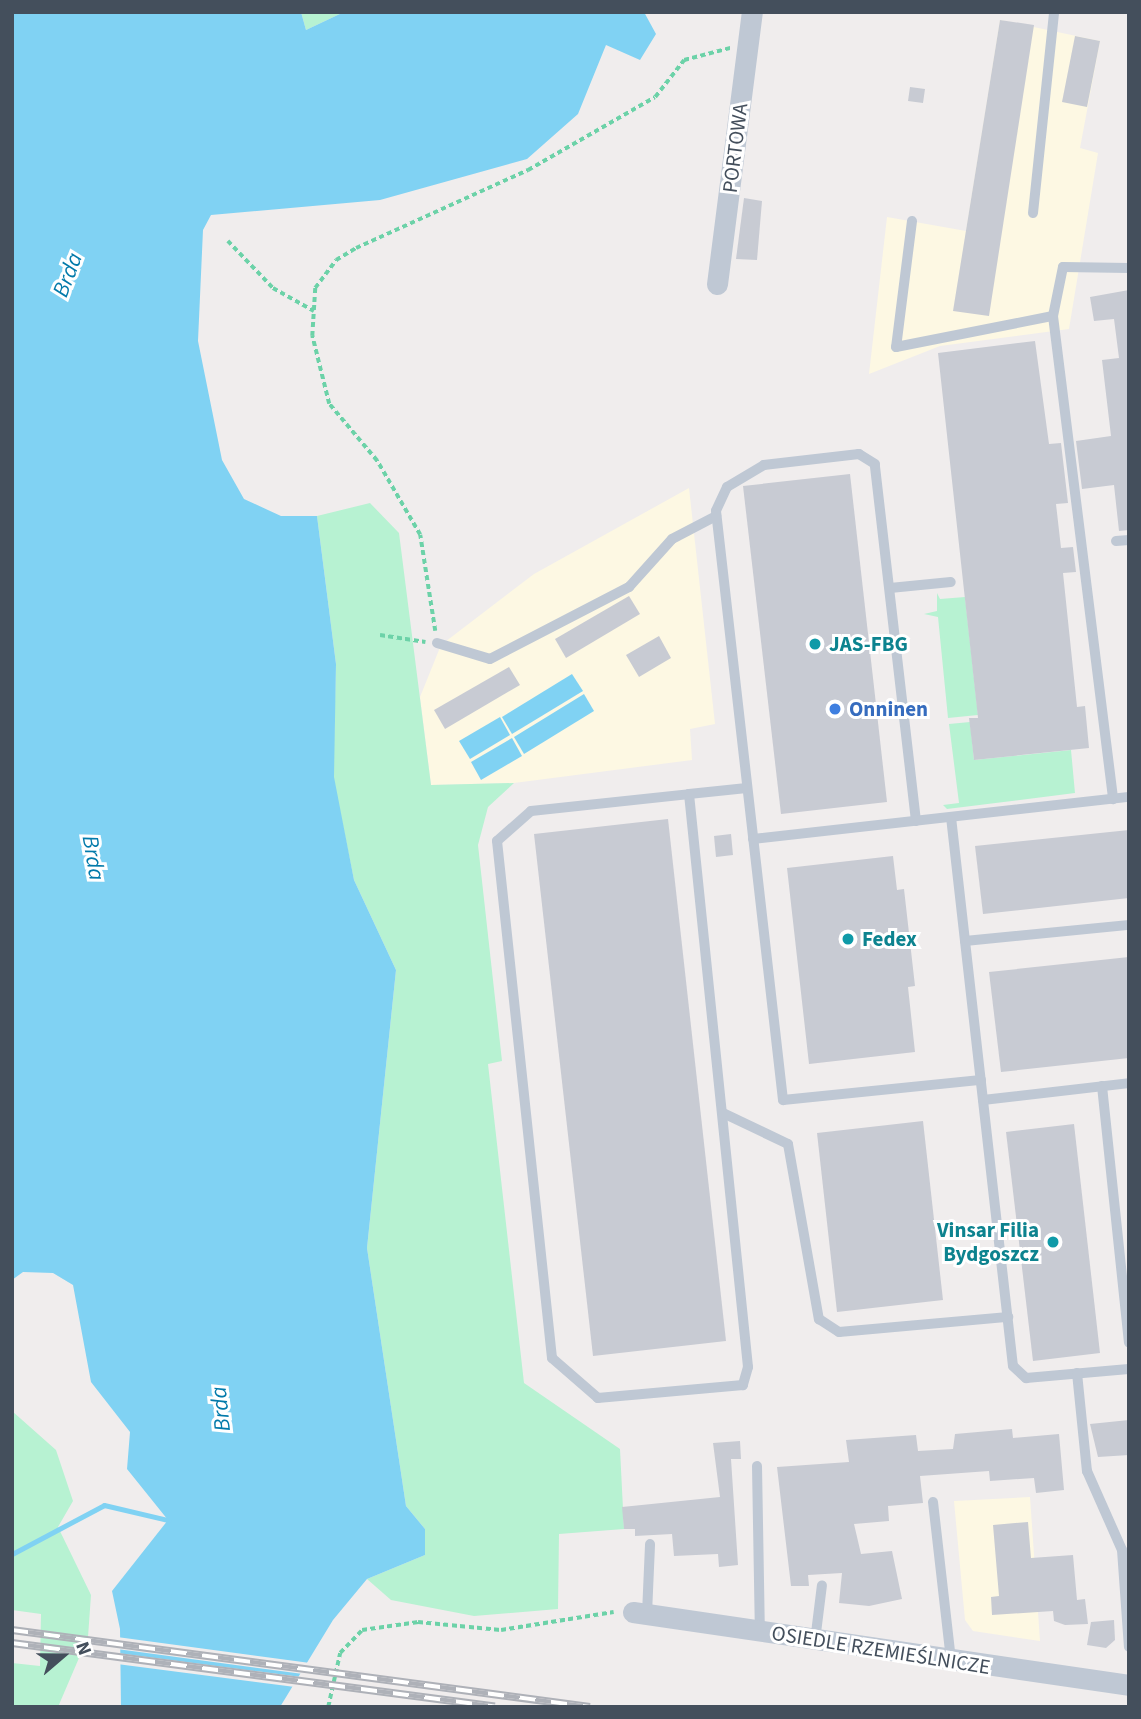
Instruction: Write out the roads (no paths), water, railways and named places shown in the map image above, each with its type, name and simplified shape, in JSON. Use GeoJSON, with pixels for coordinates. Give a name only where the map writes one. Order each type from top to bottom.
{"type":"FeatureCollection","features":[{"type":"Feature","properties":{"kind":"street","name":"PORTOWA"},"geometry":{"type":"LineString","coordinates":[[717,284],[752,12]]}},
{"type":"Feature","properties":{"kind":"street","name":"OSIEDLE RZEMIEŚLNICZE"},"geometry":{"type":"LineString","coordinates":[[640,1613],[815,1641],[1129,1685]]}},
{"type":"Feature","properties":{"kind":"lane"},"geometry":{"type":"LineString","coordinates":[[1033,213],[1054,12]]}},
{"type":"Feature","properties":{"kind":"lane"},"geometry":{"type":"LineString","coordinates":[[912,221],[896,347],[1053,316]]}},
{"type":"Feature","properties":{"kind":"lane"},"geometry":{"type":"LineString","coordinates":[[1113,799],[1053,316],[1063,267],[1129,268]]}},
{"type":"Feature","properties":{"kind":"lane"},"geometry":{"type":"LineString","coordinates":[[916,821],[877,474],[869,456],[764,465],[727,487],[716,516],[783,1101],[981,1080]]}},
{"type":"Feature","properties":{"kind":"lane"},"geometry":{"type":"LineString","coordinates":[[437,643],[490,659],[629,587],[672,539],[716,516]]}},
{"type":"Feature","properties":{"kind":"lane"},"geometry":{"type":"LineString","coordinates":[[1116,541],[1129,540]]}},
{"type":"Feature","properties":{"kind":"lane"},"geometry":{"type":"LineString","coordinates":[[890,588],[951,582]]}},
{"type":"Feature","properties":{"kind":"lane"},"geometry":{"type":"LineString","coordinates":[[689,794],[748,1348],[743,1385],[598,1398],[552,1358],[496,841],[531,811],[689,794],[747,788]]}},
{"type":"Feature","properties":{"kind":"lane"},"geometry":{"type":"LineString","coordinates":[[752,839],[1129,797]]}},
{"type":"Feature","properties":{"kind":"lane"},"geometry":{"type":"LineString","coordinates":[[951,817],[1013,1366],[1021,1376],[1129,1369]]}},
{"type":"Feature","properties":{"kind":"lane"},"geometry":{"type":"LineString","coordinates":[[965,941],[1129,926]]}},
{"type":"Feature","properties":{"kind":"lane"},"geometry":{"type":"LineString","coordinates":[[983,1100],[1129,1083]]}},
{"type":"Feature","properties":{"kind":"lane"},"geometry":{"type":"LineString","coordinates":[[1102,1086],[1129,1343]]}},
{"type":"Feature","properties":{"kind":"lane"},"geometry":{"type":"LineString","coordinates":[[723,1112],[788,1144],[819,1319],[839,1332],[1008,1317]]}},
{"type":"Feature","properties":{"kind":"lane"},"geometry":{"type":"LineString","coordinates":[[1077,1373],[1087,1471],[1122,1550],[1129,1647]]}},
{"type":"Feature","properties":{"kind":"lane"},"geometry":{"type":"LineString","coordinates":[[757,1466],[760,1632]]}},
{"type":"Feature","properties":{"kind":"lane"},"geometry":{"type":"LineString","coordinates":[[933,1502],[951,1661]]}},
{"type":"Feature","properties":{"kind":"lane"},"geometry":{"type":"LineString","coordinates":[[640,1613],[650,1544]]}},
{"type":"Feature","properties":{"kind":"lane"},"geometry":{"type":"LineString","coordinates":[[815,1641],[822,1585]]}},
{"type":"Feature","properties":{"kind":"water","name":"Brda"},"geometry":{"type":"Polygon","coordinates":[[[12,12],[301,12],[306,30],[344,12],[644,12],[656,34],[640,60],[606,45],[578,114],[527,159],[380,200],[211,215],[203,230],[198,341],[222,460],[244,499],[281,516],[317,516],[336,664],[334,777],[354,880],[396,970],[367,1248],[406,1506],[425,1529],[425,1555],[367,1579],[333,1620],[280,1707],[121,1707],[120,1629],[112,1591],[168,1520],[127,1469],[130,1432],[91,1382],[73,1285],[53,1273],[23,1272],[12,1280],[12,12]]]}},
{"type":"Feature","properties":{"kind":"water"},"geometry":{"type":"Polygon","coordinates":[[[572,674],[583,691],[512,734],[502,717],[572,674]]]}},
{"type":"Feature","properties":{"kind":"water"},"geometry":{"type":"Polygon","coordinates":[[[584,694],[594,711],[524,754],[514,737],[584,694]]]}},
{"type":"Feature","properties":{"kind":"water"},"geometry":{"type":"Polygon","coordinates":[[[500,717],[510,735],[470,759],[459,741],[500,717]]]}},
{"type":"Feature","properties":{"kind":"water"},"geometry":{"type":"Polygon","coordinates":[[[512,738],[522,756],[481,780],[471,762],[512,738]]]}},
{"type":"Feature","properties":{"kind":"waterway"},"geometry":{"type":"LineString","coordinates":[[12,1554],[104,1505],[168,1520]]}},
{"type":"Feature","properties":{"kind":"railway"},"geometry":{"type":"LineString","coordinates":[[12,1630],[590,1707]]}},
{"type":"Feature","properties":{"kind":"railway"},"geometry":{"type":"LineString","coordinates":[[12,1643],[495,1707]]}},
{"type":"Feature","properties":{"kind":"place","name":"JAS-FBG"},"geometry":{"type":"Point","coordinates":[815,644]}},
{"type":"Feature","properties":{"kind":"place","name":"Onninen"},"geometry":{"type":"Point","coordinates":[835,709]}},
{"type":"Feature","properties":{"kind":"place","name":"Fedex"},"geometry":{"type":"Point","coordinates":[848,939]}},
{"type":"Feature","properties":{"kind":"place","name":"Vinsar Filia Bydgoszcz"},"geometry":{"type":"Point","coordinates":[1053,1242]}}]}
